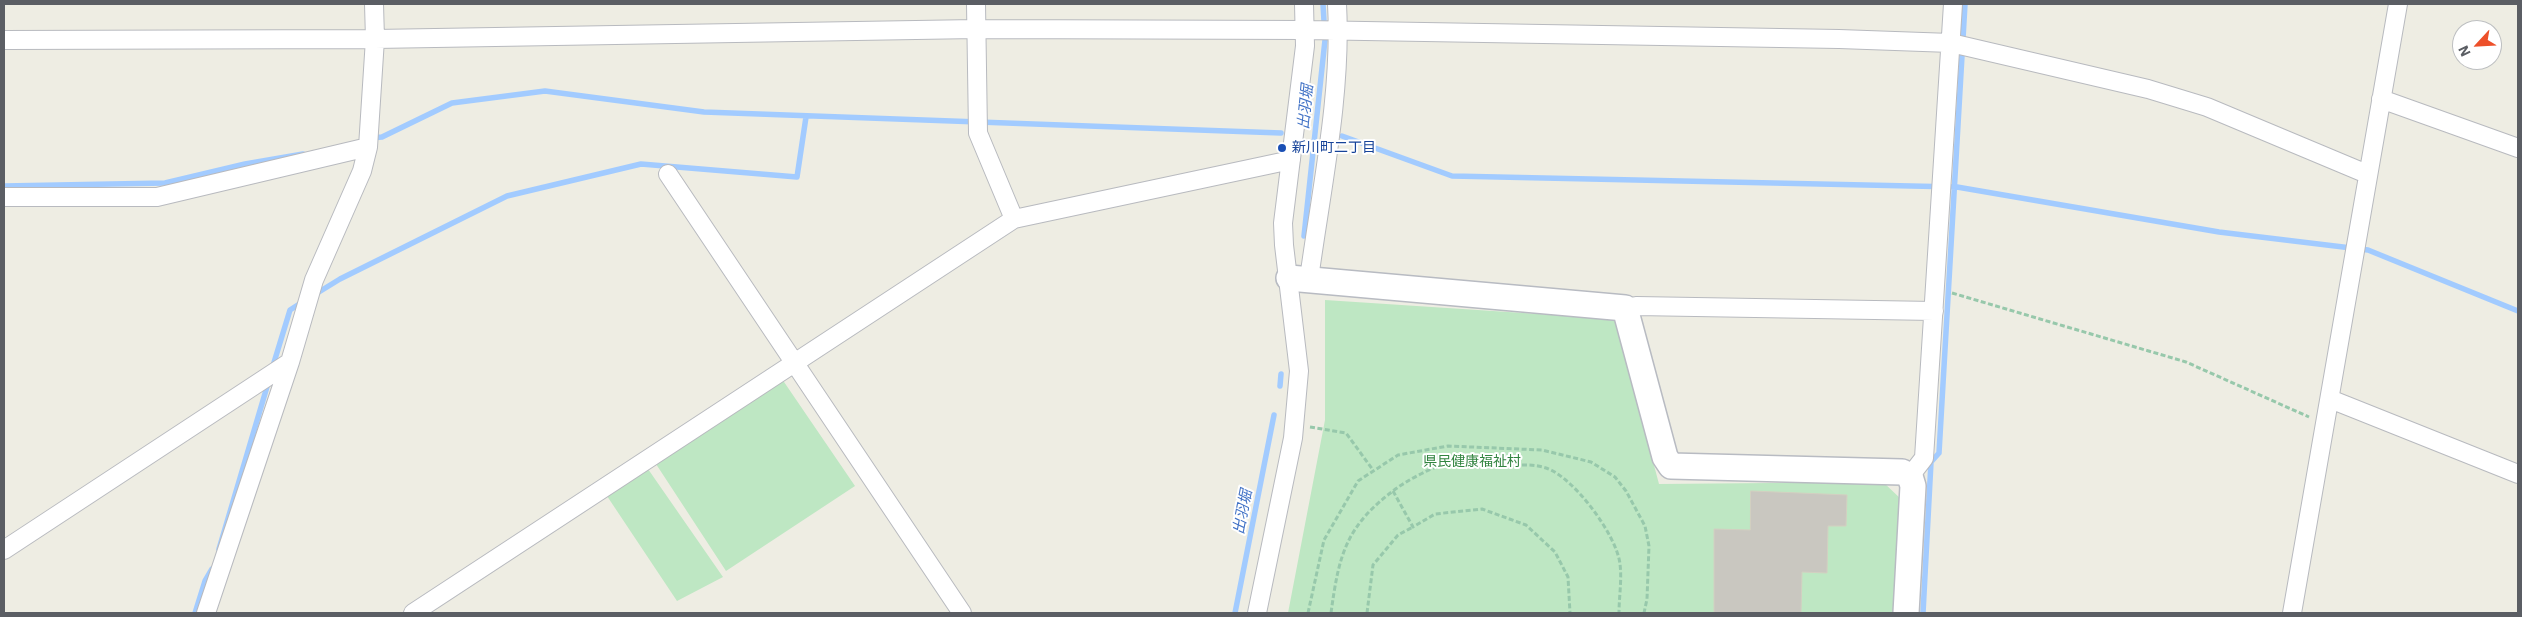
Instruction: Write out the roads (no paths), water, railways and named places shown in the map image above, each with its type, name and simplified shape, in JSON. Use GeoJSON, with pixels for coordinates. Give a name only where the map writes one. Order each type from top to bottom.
{"type":"FeatureCollection","features":[{"type":"Feature","properties":{"kind":"street"},"geometry":{"type":"LineString","coordinates":[[206,613],[290,362],[314,280],[362,171],[368,147],[375,39],[374,4]]}},
{"type":"Feature","properties":{"kind":"street"},"geometry":{"type":"LineString","coordinates":[[976,4],[978,132],[1014,219]]}},
{"type":"Feature","properties":{"kind":"street"},"geometry":{"type":"LineString","coordinates":[[1299,279],[1284,245],[1284,223],[1306,30],[1304,4]]}},
{"type":"Feature","properties":{"kind":"street"},"geometry":{"type":"LineString","coordinates":[[1257,613],[1294,423],[1299,371],[1299,279],[1335,88],[1338,31],[1337,4]]}},
{"type":"Feature","properties":{"kind":"street"},"geometry":{"type":"LineString","coordinates":[[1910,476],[1924,458],[1953,4]]}},
{"type":"Feature","properties":{"kind":"street"},"geometry":{"type":"LineString","coordinates":[[2292,613],[2398,4]]}},
{"type":"Feature","properties":{"kind":"street"},"geometry":{"type":"LineString","coordinates":[[4,40],[375,39],[976,29],[1306,30],[1839,39],[1951,43],[2148,89],[2207,107],[2367,174]]}},
{"type":"Feature","properties":{"kind":"street"},"geometry":{"type":"LineString","coordinates":[[2381,99],[2518,148]]}},
{"type":"Feature","properties":{"kind":"street"},"geometry":{"type":"LineString","coordinates":[[4,197],[157,197],[368,147]]}},
{"type":"Feature","properties":{"kind":"street"},"geometry":{"type":"LineString","coordinates":[[414,613],[793,362],[1014,219],[1291,160]]}},
{"type":"Feature","properties":{"kind":"street"},"geometry":{"type":"LineString","coordinates":[[668,174],[962,613]]}},
{"type":"Feature","properties":{"kind":"street"},"geometry":{"type":"LineString","coordinates":[[1299,279],[1625,308],[1636,306],[1934,311]]}},
{"type":"Feature","properties":{"kind":"street"},"geometry":{"type":"LineString","coordinates":[[1625,308],[1665,458],[1671,466],[1902,472],[1910,476],[1913,486],[1906,613]]}},
{"type":"Feature","properties":{"kind":"street"},"geometry":{"type":"LineString","coordinates":[[4,550],[290,362]]}},
{"type":"Feature","properties":{"kind":"street"},"geometry":{"type":"LineString","coordinates":[[2330,399],[2518,474]]}},
{"type":"Feature","properties":{"kind":"waterway","name":"出羽堀"},"geometry":{"type":"LineString","coordinates":[[1323,4],[1324,21]]}},
{"type":"Feature","properties":{"kind":"waterway"},"geometry":{"type":"LineString","coordinates":[[1923,613],[1931,462],[1939,453],[1965,4]]}},
{"type":"Feature","properties":{"kind":"waterway","name":"出羽堀"},"geometry":{"type":"LineString","coordinates":[[1304,236],[1325,40]]}},
{"type":"Feature","properties":{"kind":"waterway"},"geometry":{"type":"LineString","coordinates":[[371,138],[382,137],[452,103],[545,91],[704,112],[1281,133]]}},
{"type":"Feature","properties":{"kind":"waterway"},"geometry":{"type":"LineString","coordinates":[[314,295],[340,279],[507,196],[641,164],[797,177],[806,117]]}},
{"type":"Feature","properties":{"kind":"waterway"},"geometry":{"type":"LineString","coordinates":[[1342,136],[1452,176],[1957,187],[2219,232],[2368,250],[2518,311]]}},
{"type":"Feature","properties":{"kind":"waterway"},"geometry":{"type":"LineString","coordinates":[[4,186],[165,183],[245,164],[303,154]]}},
{"type":"Feature","properties":{"kind":"waterway"},"geometry":{"type":"LineString","coordinates":[[272,369],[290,310],[304,301]]}},
{"type":"Feature","properties":{"kind":"waterway","name":"出羽堀"},"geometry":{"type":"LineString","coordinates":[[1280,386],[1281,374]]}},
{"type":"Feature","properties":{"kind":"waterway"},"geometry":{"type":"LineString","coordinates":[[219,549],[269,380]]}},
{"type":"Feature","properties":{"kind":"waterway","name":"出羽堀"},"geometry":{"type":"LineString","coordinates":[[1235,613],[1274,415]]}},
{"type":"Feature","properties":{"kind":"waterway"},"geometry":{"type":"LineString","coordinates":[[195,613],[205,581],[212,569]]}},
{"type":"Feature","properties":{"kind":"place","name":"新川町二丁目"},"geometry":{"type":"Point","coordinates":[1282,148]}},
{"type":"Feature","properties":{"kind":"park label","name":"県民健康福祉村"},"geometry":{"type":"Point","coordinates":[1472,462]}}]}
